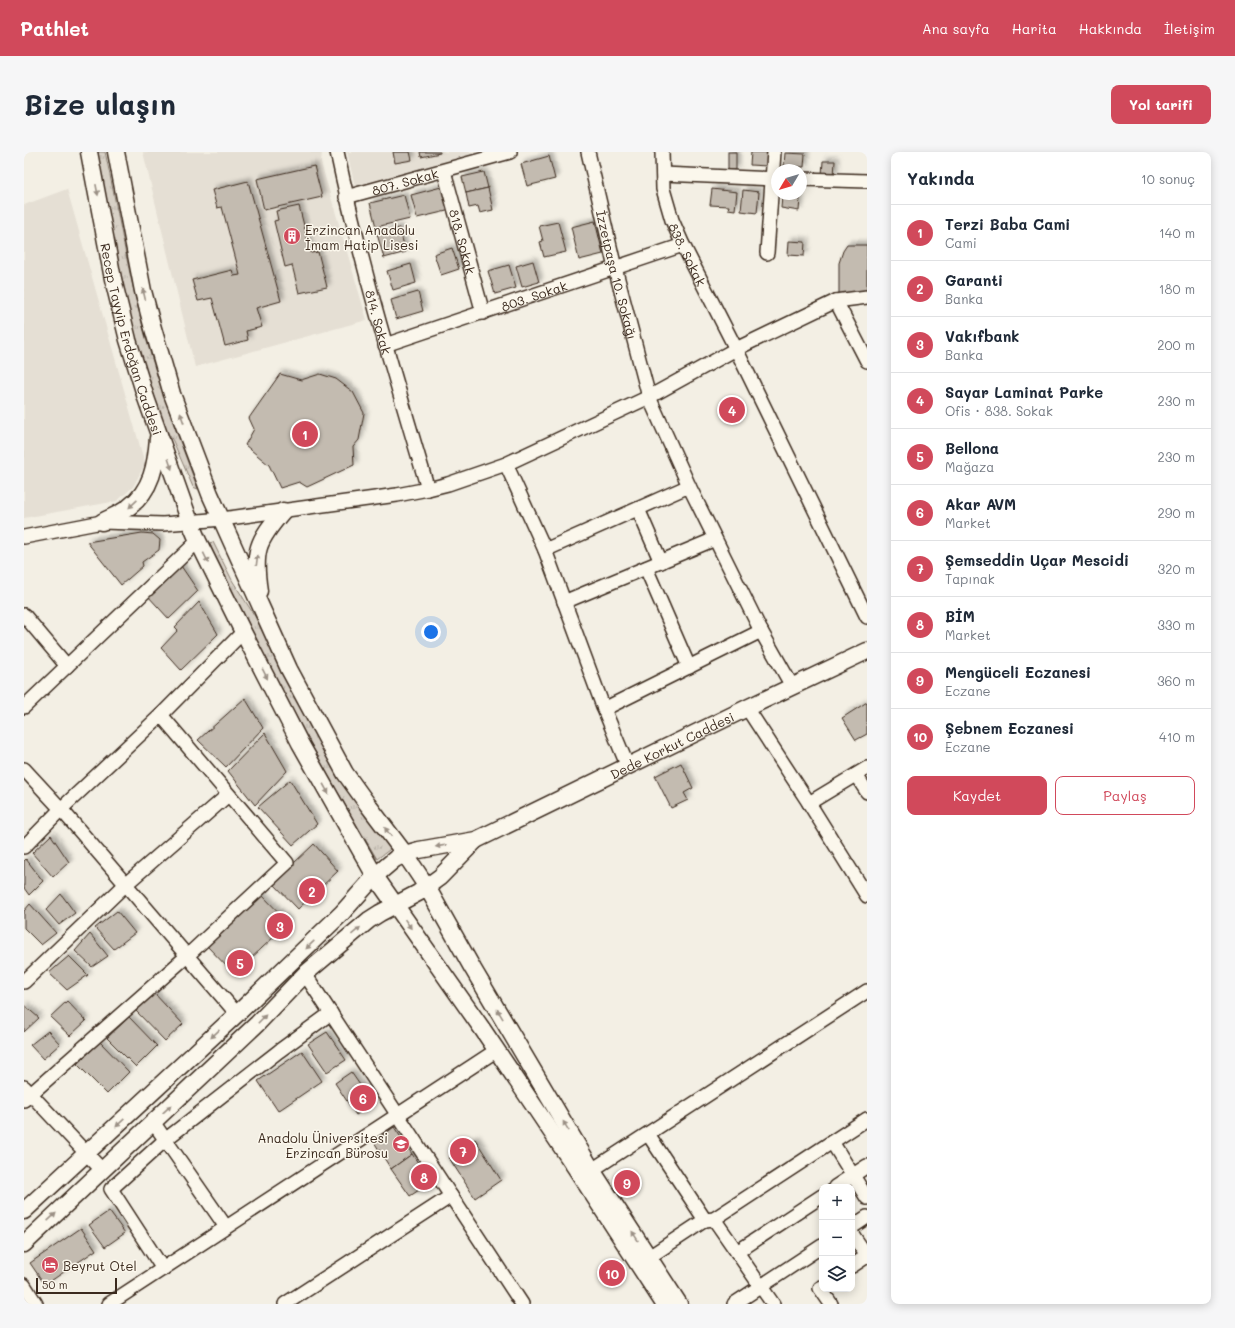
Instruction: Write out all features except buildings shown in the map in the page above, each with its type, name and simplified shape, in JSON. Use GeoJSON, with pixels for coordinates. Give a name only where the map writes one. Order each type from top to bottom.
{"type":"FeatureCollection","features":[{"type":"Feature","properties":{"kind":"main road","name":"Recep Tayyip Erdoğan Caddesi"},"geometry":{"type":"LineString","coordinates":[[89,152],[120,311],[137,370],[190,522],[243,632],[300,743],[375,876],[496,1050],[664,1304]]}},
{"type":"Feature","properties":{"kind":"main road","name":"Recep Tayyip Erdoğan Caddesi"},"geometry":{"type":"LineString","coordinates":[[116,152],[144,291],[172,394],[210,494],[289,669],[342,767],[427,887],[473,970],[592,1170],[679,1304]]}},
{"type":"Feature","properties":{"kind":"main road"},"geometry":{"type":"LineString","coordinates":[[102,522],[129,507],[142,494],[153,476],[157,454],[158,430]]}},
{"type":"Feature","properties":{"kind":"main road"},"geometry":{"type":"LineString","coordinates":[[262,612],[256,568],[257,556],[267,530],[283,511]]}},
{"type":"Feature","properties":{"kind":"main road","name":"Dede Korkut Caddesi"},"geometry":{"type":"LineString","coordinates":[[24,1211],[237,1014],[342,913],[375,876],[395,859],[405,854],[476,840],[867,650]]}},
{"type":"Feature","properties":{"kind":"main road","name":"Dede Korkut Caddesi"},"geometry":{"type":"LineString","coordinates":[[24,1244],[257,1024],[305,974],[369,920],[418,893],[440,877],[476,840]]}},
{"type":"Feature","properties":{"kind":"street","name":"814. Sokak"},"geometry":{"type":"LineString","coordinates":[[337,152],[346,197],[385,345],[428,489]]}},
{"type":"Feature","properties":{"kind":"street","name":"807. Sokak"},"geometry":{"type":"LineString","coordinates":[[346,197],[510,152]]}},
{"type":"Feature","properties":{"kind":"street","name":"İzzetpaşa 10. Sokağı"},"geometry":{"type":"LineString","coordinates":[[588,152],[615,268],[649,397],[689,486],[715,539],[761,631],[792,686]]}},
{"type":"Feature","properties":{"kind":"street","name":"838. Sokak"},"geometry":{"type":"LineString","coordinates":[[662,152],[663,189],[672,220],[867,617]]}},
{"type":"Feature","properties":{"kind":"street"},"geometry":{"type":"LineString","coordinates":[[774,152],[774,164]]}},
{"type":"Feature","properties":{"kind":"street","name":"818. Sokak"},"geometry":{"type":"LineString","coordinates":[[444,171],[483,313]]}},
{"type":"Feature","properties":{"kind":"street"},"geometry":{"type":"LineString","coordinates":[[663,174],[771,179]]}},
{"type":"Feature","properties":{"kind":"street"},"geometry":{"type":"LineString","coordinates":[[807,179],[867,181]]}},
{"type":"Feature","properties":{"kind":"street"},"geometry":{"type":"LineString","coordinates":[[767,253],[773,200]]}},
{"type":"Feature","properties":{"kind":"street","name":"803. Sokak"},"geometry":{"type":"LineString","coordinates":[[385,345],[683,244]]}},
{"type":"Feature","properties":{"kind":"street"},"geometry":{"type":"LineString","coordinates":[[24,537],[102,522],[163,524],[222,519],[428,489],[506,464],[649,397],[736,349],[836,301],[867,296]]}},
{"type":"Feature","properties":{"kind":"street"},"geometry":{"type":"LineString","coordinates":[[836,301],[867,361]]}},
{"type":"Feature","properties":{"kind":"street"},"geometry":{"type":"LineString","coordinates":[[506,464],[545,550],[604,709],[628,767]]}},
{"type":"Feature","properties":{"kind":"street"},"geometry":{"type":"LineString","coordinates":[[545,550],[689,486]]}},
{"type":"Feature","properties":{"kind":"street"},"geometry":{"type":"LineString","coordinates":[[638,509],[661,562]]}},
{"type":"Feature","properties":{"kind":"street"},"geometry":{"type":"LineString","coordinates":[[564,602],[715,539]]}},
{"type":"Feature","properties":{"kind":"street"},"geometry":{"type":"LineString","coordinates":[[24,707],[198,541]]}},
{"type":"Feature","properties":{"kind":"street"},"geometry":{"type":"LineString","coordinates":[[646,568],[689,667]]}},
{"type":"Feature","properties":{"kind":"street"},"geometry":{"type":"LineString","coordinates":[[24,615],[67,666]]}},
{"type":"Feature","properties":{"kind":"street"},"geometry":{"type":"LineString","coordinates":[[604,709],[761,631]]}},
{"type":"Feature","properties":{"kind":"street"},"geometry":{"type":"LineString","coordinates":[[24,847],[61,809],[161,715],[243,632]]}},
{"type":"Feature","properties":{"kind":"street"},"geometry":{"type":"LineString","coordinates":[[747,708],[867,896]]}},
{"type":"Feature","properties":{"kind":"street"},"geometry":{"type":"LineString","coordinates":[[102,1170],[26,1094],[187,956],[288,863],[228,795],[161,715]]}},
{"type":"Feature","properties":{"kind":"street"},"geometry":{"type":"LineString","coordinates":[[24,769],[61,809],[237,1014]]}},
{"type":"Feature","properties":{"kind":"street"},"geometry":{"type":"LineString","coordinates":[[809,803],[862,771],[867,792]]}},
{"type":"Feature","properties":{"kind":"street"},"geometry":{"type":"LineString","coordinates":[[24,982],[126,884],[228,795]]}},
{"type":"Feature","properties":{"kind":"street"},"geometry":{"type":"LineString","coordinates":[[305,974],[522,1304]]}},
{"type":"Feature","properties":{"kind":"street"},"geometry":{"type":"LineString","coordinates":[[592,1170],[867,991]]}},
{"type":"Feature","properties":{"kind":"street"},"geometry":{"type":"LineString","coordinates":[[163,1269],[111,1189],[166,1140],[279,1051],[331,1013]]}},
{"type":"Feature","properties":{"kind":"street"},"geometry":{"type":"LineString","coordinates":[[109,1304],[496,1050]]}},
{"type":"Feature","properties":{"kind":"street"},"geometry":{"type":"LineString","coordinates":[[649,1257],[867,1119]]}},
{"type":"Feature","properties":{"kind":"street"},"geometry":{"type":"LineString","coordinates":[[153,1122],[226,1227]]}},
{"type":"Feature","properties":{"kind":"street"},"geometry":{"type":"LineString","coordinates":[[648,1134],[710,1219],[762,1285],[773,1304]]}},
{"type":"Feature","properties":{"kind":"street"},"geometry":{"type":"LineString","coordinates":[[832,1142],[867,1198]]}},
{"type":"Feature","properties":{"kind":"street"},"geometry":{"type":"LineString","coordinates":[[840,1184],[867,1166]]}},
{"type":"Feature","properties":{"kind":"street"},"geometry":{"type":"LineString","coordinates":[[285,1304],[451,1196]]}},
{"type":"Feature","properties":{"kind":"street"},"geometry":{"type":"LineString","coordinates":[[737,1252],[819,1198]]}},
{"type":"Feature","properties":{"kind":"street"},"geometry":{"type":"LineString","coordinates":[[855,1225],[867,1217]]}},
{"type":"Feature","properties":{"kind":"street"},"geometry":{"type":"LineString","coordinates":[[855,1238],[867,1256],[855,1264]]}},
{"type":"Feature","properties":{"kind":"street"},"geometry":{"type":"LineString","coordinates":[[734,1304],[819,1248]]}},
{"type":"Feature","properties":{"kind":"street"},"geometry":{"type":"LineString","coordinates":[[24,1285],[36,1304]]}},
{"type":"Feature","properties":{"kind":"street"},"geometry":{"type":"LineString","coordinates":[[823,1292],[831,1304]]}},
{"type":"Feature","properties":{"kind":"shaded area"},"geometry":{"type":"Polygon","coordinates":[[[143,152],[322,152],[321,163],[367,320],[195,367],[143,152]]]}},
{"type":"Feature","properties":{"kind":"shaded area"},"geometry":{"type":"Polygon","coordinates":[[[347,152],[500,152],[355,187],[347,152]]]}},
{"type":"Feature","properties":{"kind":"shaded area"},"geometry":{"type":"Polygon","coordinates":[[[67,189],[145,464],[133,487],[117,501],[24,518],[24,205],[67,189]]]}},
{"type":"Feature","properties":{"kind":"green space"},"geometry":{"type":"Polygon","coordinates":[[[96,152],[105,152],[130,275],[152,360],[166,403],[198,489],[193,487],[173,441],[165,428],[139,349],[124,290],[96,152]]]}},
{"type":"Feature","properties":{"kind":"green space"},"geometry":{"type":"Polygon","coordinates":[[[213,542],[232,580],[256,618],[320,744],[393,847],[377,859],[310,743],[248,624],[209,543],[213,542]]]}},
{"type":"Feature","properties":{"kind":"place","name":"Erzincan Anadolu İmam Hatip Lisesi"},"geometry":{"type":"Point","coordinates":[292,236]}},
{"type":"Feature","properties":{"kind":"place","name":"Sayar Laminat Parke"},"geometry":{"type":"Point","coordinates":[732,410]}},
{"type":"Feature","properties":{"kind":"place","name":"Terzi Baba Cami"},"geometry":{"type":"Point","coordinates":[305,434]}},
{"type":"Feature","properties":{"kind":"place","name":"Garanti"},"geometry":{"type":"Point","coordinates":[312,891]}},
{"type":"Feature","properties":{"kind":"place","name":"Vakıfbank"},"geometry":{"type":"Point","coordinates":[280,926]}},
{"type":"Feature","properties":{"kind":"place","name":"Bellona"},"geometry":{"type":"Point","coordinates":[240,963]}},
{"type":"Feature","properties":{"kind":"place","name":"Akar AVM"},"geometry":{"type":"Point","coordinates":[363,1098]}},
{"type":"Feature","properties":{"kind":"place","name":"Anadolu Üniversitesi Erzincan Bürosu"},"geometry":{"type":"Point","coordinates":[401,1144]}},
{"type":"Feature","properties":{"kind":"place","name":"Şemseddin Uçar Mescidi"},"geometry":{"type":"Point","coordinates":[463,1151]}},
{"type":"Feature","properties":{"kind":"place","name":"BİM"},"geometry":{"type":"Point","coordinates":[424,1177]}},
{"type":"Feature","properties":{"kind":"place","name":"Mengüceli Eczanesi"},"geometry":{"type":"Point","coordinates":[627,1183]}},
{"type":"Feature","properties":{"kind":"place","name":"Beyrut Otel"},"geometry":{"type":"Point","coordinates":[50,1265]}},
{"type":"Feature","properties":{"kind":"place","name":"Şebnem Eczanesi"},"geometry":{"type":"Point","coordinates":[612,1273]}}]}
